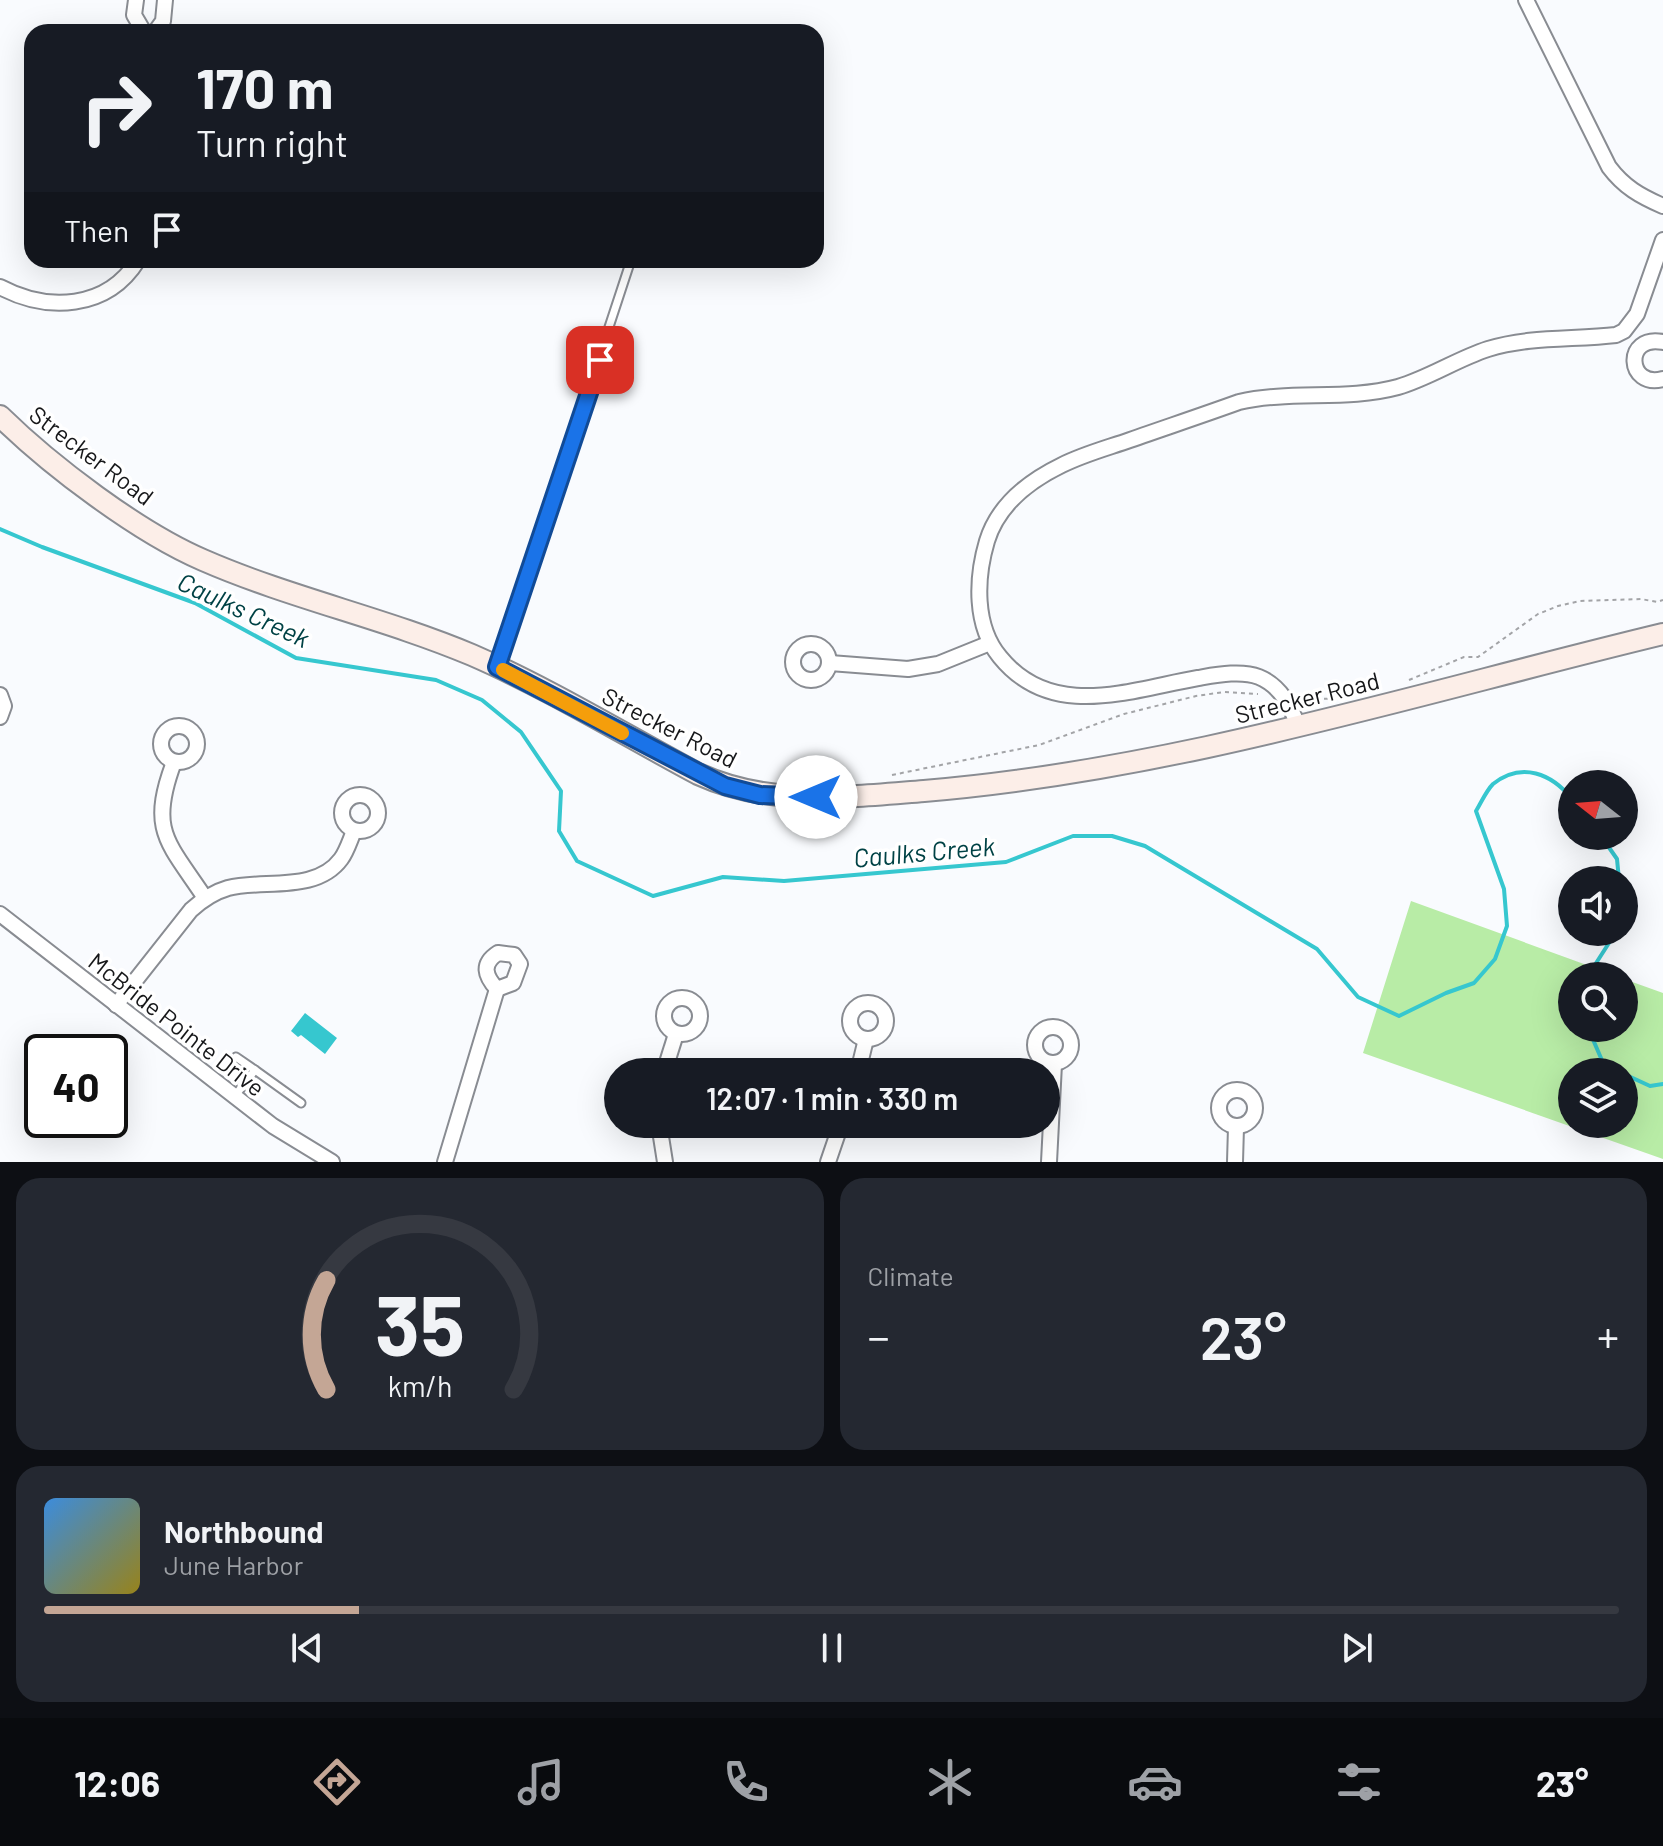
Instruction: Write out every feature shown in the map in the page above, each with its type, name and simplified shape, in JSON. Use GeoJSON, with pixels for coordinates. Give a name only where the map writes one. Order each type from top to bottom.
{"type":"FeatureCollection","features":[{"type":"Feature","properties":{"kind":"street"},"geometry":{"type":"LineString","coordinates":[[136,0],[134,15],[139,24]]}},
{"type":"Feature","properties":{"kind":"street"},"geometry":{"type":"LineString","coordinates":[[161,24],[165,0]]}},
{"type":"Feature","properties":{"kind":"street"},"geometry":{"type":"LineString","coordinates":[[1526,0],[1609,167],[1621,183],[1637,195],[1663,206]]}},
{"type":"Feature","properties":{"kind":"street"},"geometry":{"type":"LineString","coordinates":[[1299,728],[1285,697],[1258,676],[1209,676],[1091,697],[1064,696],[1033,687],[1011,670],[990,643],[982,615],[979,588],[982,558],[990,533],[1003,511],[1018,493],[1045,474],[1075,459],[1239,402],[1264,396],[1343,395],[1397,387],[1489,349],[1539,340],[1616,335],[1637,314],[1663,240]]}},
{"type":"Feature","properties":{"kind":"street"},"geometry":{"type":"LineString","coordinates":[[0,287],[18,297],[45,304],[68,304],[90,300],[111,289],[132,268]]}},
{"type":"Feature","properties":{"kind":"street"},"geometry":{"type":"LineString","coordinates":[[1631,323],[1644,343]]}},
{"type":"Feature","properties":{"kind":"street"},"geometry":{"type":"LineString","coordinates":[[1663,342],[1650,340],[1644,343],[1634,359],[1638,373],[1650,381],[1663,379]]}},
{"type":"Feature","properties":{"kind":"street","name":"Strecker Road"},"geometry":{"type":"LineString","coordinates":[[0,416],[42,454],[115,508],[199,559],[253,580],[369,616],[497,667],[698,774],[725,786],[760,795],[874,795],[1022,781],[1142,761],[1299,728],[1513,670],[1663,634]]}},
{"type":"Feature","properties":{"kind":"street"},"geometry":{"type":"LineString","coordinates":[[830,663],[908,669],[938,664],[990,643]]}},
{"type":"Feature","properties":{"kind":"street"},"geometry":{"type":"LineString","coordinates":[[0,695],[4,706],[0,717]]}},
{"type":"Feature","properties":{"kind":"street"},"geometry":{"type":"LineString","coordinates":[[174,762],[162,800],[161,821],[171,846],[205,898]]}},
{"type":"Feature","properties":{"kind":"street"},"geometry":{"type":"LineString","coordinates":[[116,1005],[191,910],[205,898],[232,887],[316,877],[341,860],[354,831]]}},
{"type":"Feature","properties":{"kind":"street","name":"McBride Pointe Drive"},"geometry":{"type":"LineString","coordinates":[[0,914],[234,1097],[273,1126],[332,1162]]}},
{"type":"Feature","properties":{"kind":"street"},"geometry":{"type":"LineString","coordinates":[[445,1162],[497,989]]}},
{"type":"Feature","properties":{"kind":"street"},"geometry":{"type":"LineString","coordinates":[[668,1058],[676,1034]]}},
{"type":"Feature","properties":{"kind":"street"},"geometry":{"type":"LineString","coordinates":[[861,1058],[866,1039]]}},
{"type":"Feature","properties":{"kind":"street"},"geometry":{"type":"LineString","coordinates":[[1235,1162],[1236,1127]]}},
{"type":"Feature","properties":{"kind":"street"},"geometry":{"type":"LineString","coordinates":[[661,1138],[665,1162]]}},
{"type":"Feature","properties":{"kind":"street"},"geometry":{"type":"LineString","coordinates":[[828,1162],[836,1138]]}},
{"type":"Feature","properties":{"kind":"street"},"geometry":{"type":"LineString","coordinates":[[1049,1162],[1050,1138]]}},
{"type":"Feature","properties":{"kind":"lane"},"geometry":{"type":"LineString","coordinates":[[497,667],[628,268]]}},
{"type":"Feature","properties":{"kind":"lane"},"geometry":{"type":"LineString","coordinates":[[236,1057],[301,1103]]}},
{"type":"Feature","properties":{"kind":"lane"},"geometry":{"type":"LineString","coordinates":[[234,1097],[255,1070]]}},
{"type":"Feature","properties":{"kind":"green space"},"geometry":{"type":"Polygon","coordinates":[[[1411,901],[1579,962],[1558,962],[1558,1042],[1638,1042],[1638,984],[1663,993],[1663,1159],[1604,1138],[1638,1138],[1638,1058],[1558,1058],[1558,1122],[1363,1053],[1411,901]]]}},
{"type":"Feature","properties":{"kind":"water"},"geometry":{"type":"Polygon","coordinates":[[[305,1013],[337,1038],[325,1054],[291,1031],[305,1013]]]}},
{"type":"Feature","properties":{"kind":"waterway","name":"Caulks Creek"},"geometry":{"type":"LineString","coordinates":[[0,529],[195,603],[296,658],[436,680],[482,700],[521,732],[561,791],[559,831],[577,861],[653,896],[723,877],[784,881],[1006,862],[1073,836],[1112,836],[1145,846],[1317,949],[1358,997],[1399,1016],[1474,983],[1495,959],[1507,926],[1504,889],[1476,811],[1490,787],[1504,777],[1525,772],[1546,777],[1558,785]]}},
{"type":"Feature","properties":{"kind":"waterway","name":"Caulks Creek"},"geometry":{"type":"LineString","coordinates":[[1611,850],[1618,866]]}},
{"type":"Feature","properties":{"kind":"waterway","name":"Caulks Creek"},"geometry":{"type":"LineString","coordinates":[[1597,962],[1607,946]]}},
{"type":"Feature","properties":{"kind":"waterway","name":"Caulks Creek"},"geometry":{"type":"LineString","coordinates":[[1594,1042],[1601,1058]]}},
{"type":"Feature","properties":{"kind":"waterway","name":"Caulks Creek"},"geometry":{"type":"LineString","coordinates":[[1638,1080],[1650,1086],[1663,1084]]}},
{"type":"Feature","properties":{"kind":"slow traffic"},"geometry":{"type":"LineString","coordinates":[[503,670],[622,733]]}},
{"type":"Feature","properties":{"kind":"route"},"geometry":{"type":"LineString","coordinates":[[600,360],[497,667],[725,786],[760,795],[816,797]]}}]}
